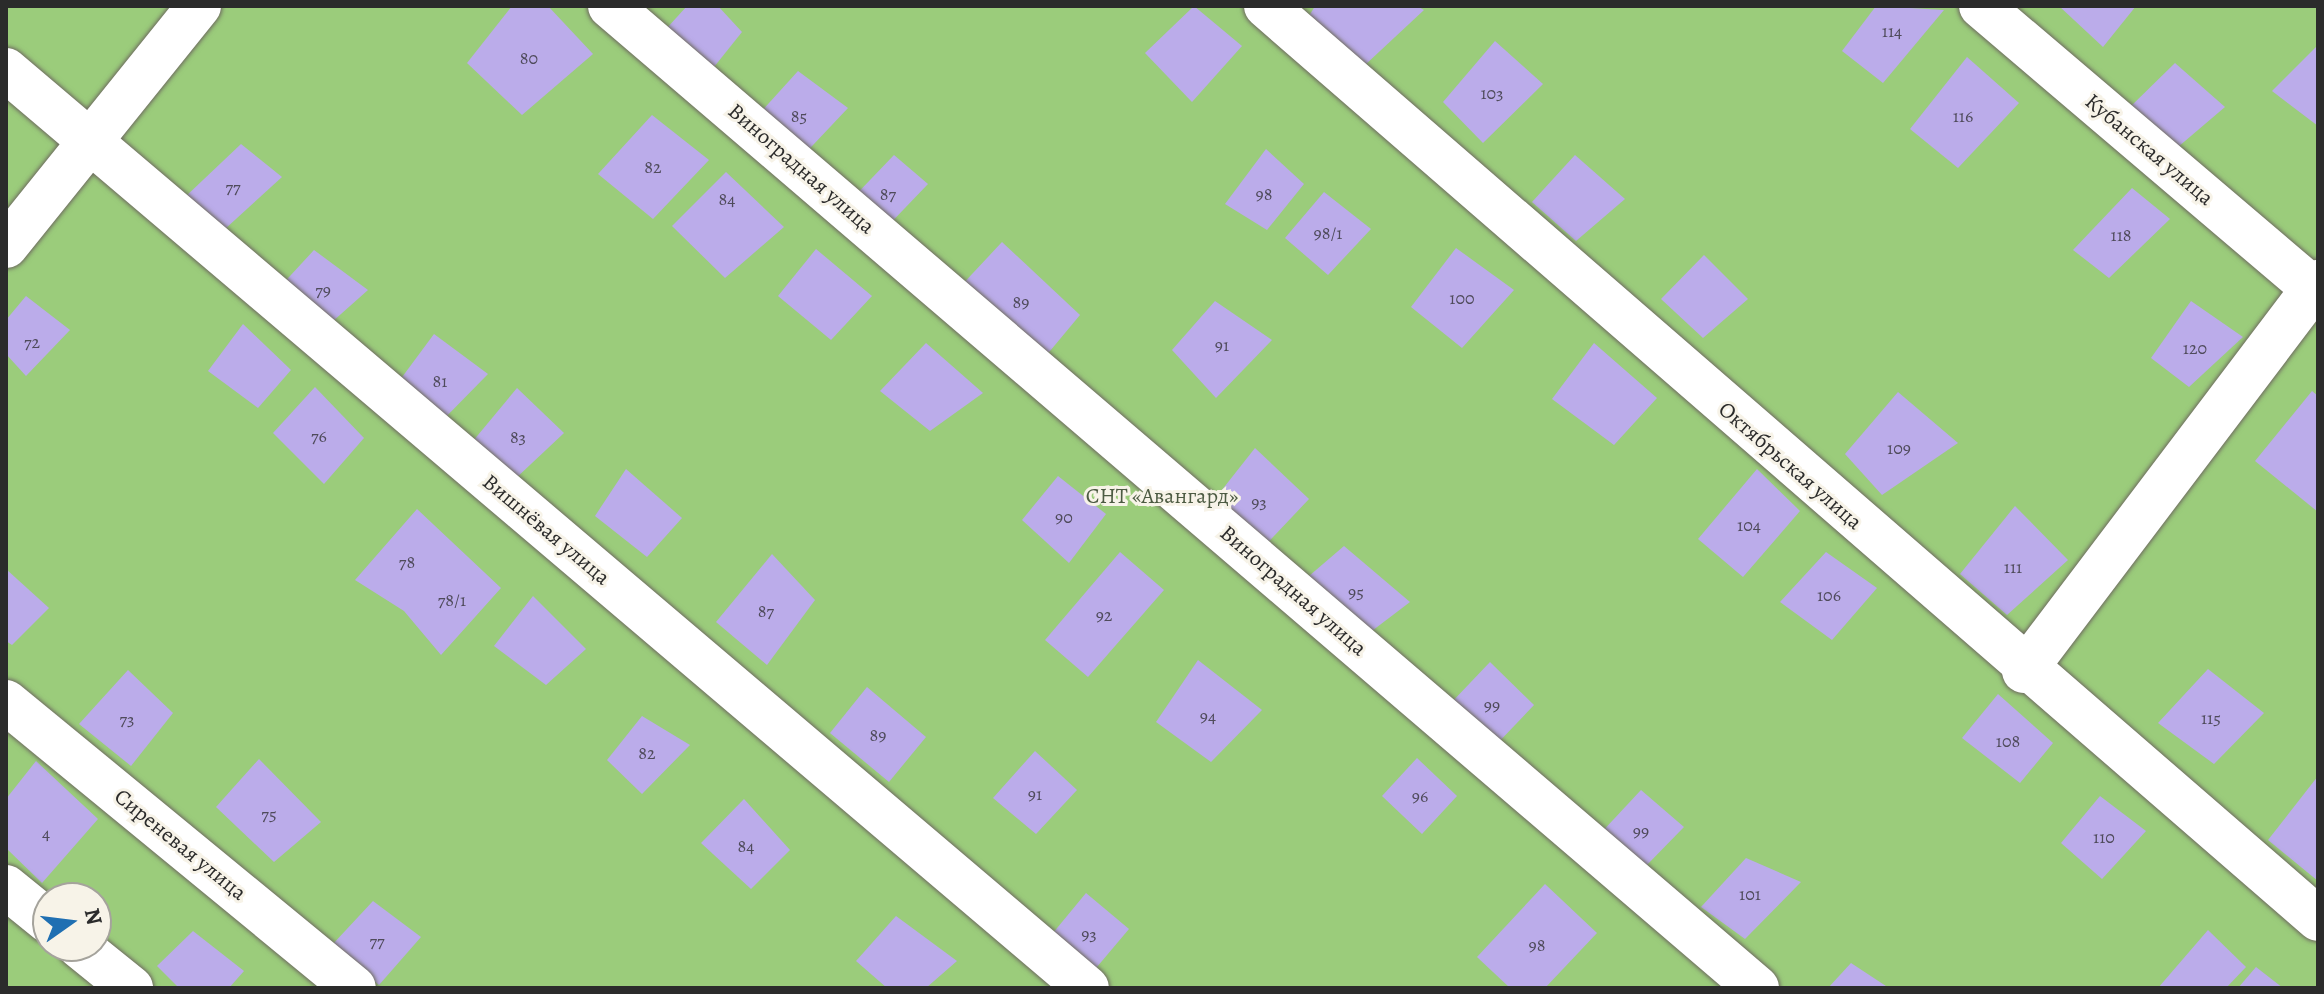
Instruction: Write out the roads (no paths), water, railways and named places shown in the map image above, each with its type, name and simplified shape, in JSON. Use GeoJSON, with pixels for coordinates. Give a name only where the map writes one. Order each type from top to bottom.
{"type":"FeatureCollection","features":[{"type":"Feature","properties":{"kind":"street"},"geometry":{"type":"LineString","coordinates":[[6,246],[199,6]]}},
{"type":"Feature","properties":{"kind":"street","name":"Виноградная улица"},"geometry":{"type":"LineString","coordinates":[[610,6],[1757,988]]}},
{"type":"Feature","properties":{"kind":"street","name":"Октябрьская улица"},"geometry":{"type":"LineString","coordinates":[[1266,6],[2024,671],[2318,919]]}},
{"type":"Feature","properties":{"kind":"street","name":"Кубанская улица"},"geometry":{"type":"LineString","coordinates":[[1981,6],[2316,288]]}},
{"type":"Feature","properties":{"kind":"street","name":"Вишнёвая улица"},"geometry":{"type":"LineString","coordinates":[[6,70],[1087,988]]}},
{"type":"Feature","properties":{"kind":"street"},"geometry":{"type":"LineString","coordinates":[[2024,671],[2316,288]]}},
{"type":"Feature","properties":{"kind":"street","name":"Сиреневая улица"},"geometry":{"type":"LineString","coordinates":[[6,702],[354,988]]}},
{"type":"Feature","properties":{"kind":"street"},"geometry":{"type":"LineString","coordinates":[[6,887],[32,908]]}},
{"type":"Feature","properties":{"kind":"street"},"geometry":{"type":"LineString","coordinates":[[99,962],[131,988]]}},
{"type":"Feature","properties":{"kind":"park label","name":"СНТ «Авангард»"},"geometry":{"type":"Point","coordinates":[1162,497]}}]}
